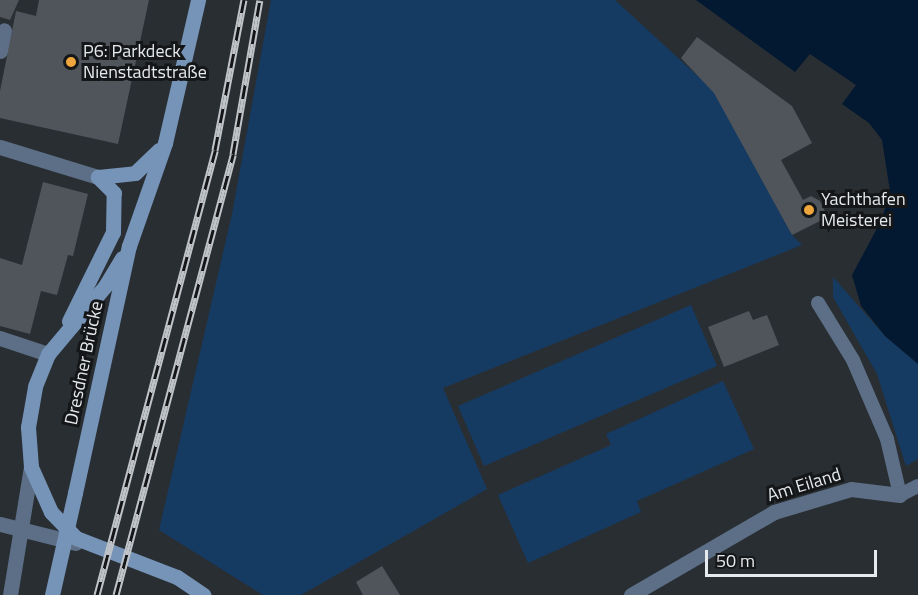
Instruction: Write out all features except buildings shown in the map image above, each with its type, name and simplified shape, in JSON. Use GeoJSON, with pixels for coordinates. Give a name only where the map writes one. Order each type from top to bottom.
{"type":"FeatureCollection","features":[{"type":"Feature","properties":{"kind":"main road","name":"Dresdner Brücke"},"geometry":{"type":"LineString","coordinates":[[52,595],[129,246],[165,143],[198,0]]}},
{"type":"Feature","properties":{"kind":"main road"},"geometry":{"type":"LineString","coordinates":[[98,177],[135,173],[165,143]]}},
{"type":"Feature","properties":{"kind":"main road"},"geometry":{"type":"LineString","coordinates":[[66,329],[112,232],[117,209],[114,193],[98,177]]}},
{"type":"Feature","properties":{"kind":"main road"},"geometry":{"type":"LineString","coordinates":[[129,246],[106,285],[66,329],[48,354],[35,387],[28,428],[31,467],[57,519],[90,546],[177,577],[204,595]]}},
{"type":"Feature","properties":{"kind":"street"},"geometry":{"type":"LineString","coordinates":[[0,51],[2,30]]}},
{"type":"Feature","properties":{"kind":"street"},"geometry":{"type":"LineString","coordinates":[[0,147],[98,177]]}},
{"type":"Feature","properties":{"kind":"street"},"geometry":{"type":"LineString","coordinates":[[0,338],[48,354]]}},
{"type":"Feature","properties":{"kind":"street"},"geometry":{"type":"LineString","coordinates":[[10,595],[31,467]]}},
{"type":"Feature","properties":{"kind":"street","name":"Am Eiland"},"geometry":{"type":"LineString","coordinates":[[631,595],[774,512],[851,489],[900,495]]}},
{"type":"Feature","properties":{"kind":"street"},"geometry":{"type":"LineString","coordinates":[[0,524],[90,546]]}},
{"type":"Feature","properties":{"kind":"lane"},"geometry":{"type":"LineString","coordinates":[[818,303],[853,360],[887,439],[900,495],[918,486]]}},
{"type":"Feature","properties":{"kind":"shaded area"},"geometry":{"type":"Polygon","coordinates":[[[271,0],[615,0],[713,90],[792,235],[802,245],[443,388],[487,489],[301,595],[263,595],[159,530],[232,214],[271,0]]]}},
{"type":"Feature","properties":{"kind":"shaded area"},"geometry":{"type":"Polygon","coordinates":[[[696,0],[918,0],[918,364],[885,336],[861,306],[852,275],[882,219],[890,191],[882,140],[869,123],[842,104],[856,85],[810,54],[795,72],[696,0]]]}},
{"type":"Feature","properties":{"kind":"shaded area"},"geometry":{"type":"Polygon","coordinates":[[[833,277],[885,336],[918,364],[918,459],[906,466],[877,374],[833,297],[833,277]]]}},
{"type":"Feature","properties":{"kind":"shaded area"},"geometry":{"type":"Polygon","coordinates":[[[691,305],[717,366],[484,466],[458,406],[691,305]]]}},
{"type":"Feature","properties":{"kind":"shaded area"},"geometry":{"type":"Polygon","coordinates":[[[723,381],[754,449],[637,501],[641,512],[528,563],[498,495],[611,445],[606,434],[723,381]]]}},
{"type":"Feature","properties":{"kind":"railway"},"geometry":{"type":"LineString","coordinates":[[97,595],[215,150],[244,0]]}},
{"type":"Feature","properties":{"kind":"railway"},"geometry":{"type":"LineString","coordinates":[[116,595],[233,154],[260,0]]}},
{"type":"Feature","properties":{"kind":"place","name":"P6: Parkdeck Nienstadtstraße"},"geometry":{"type":"Point","coordinates":[71,62]}},
{"type":"Feature","properties":{"kind":"place","name":"Yachthafen Meisterei"},"geometry":{"type":"Point","coordinates":[809,210]}}]}
